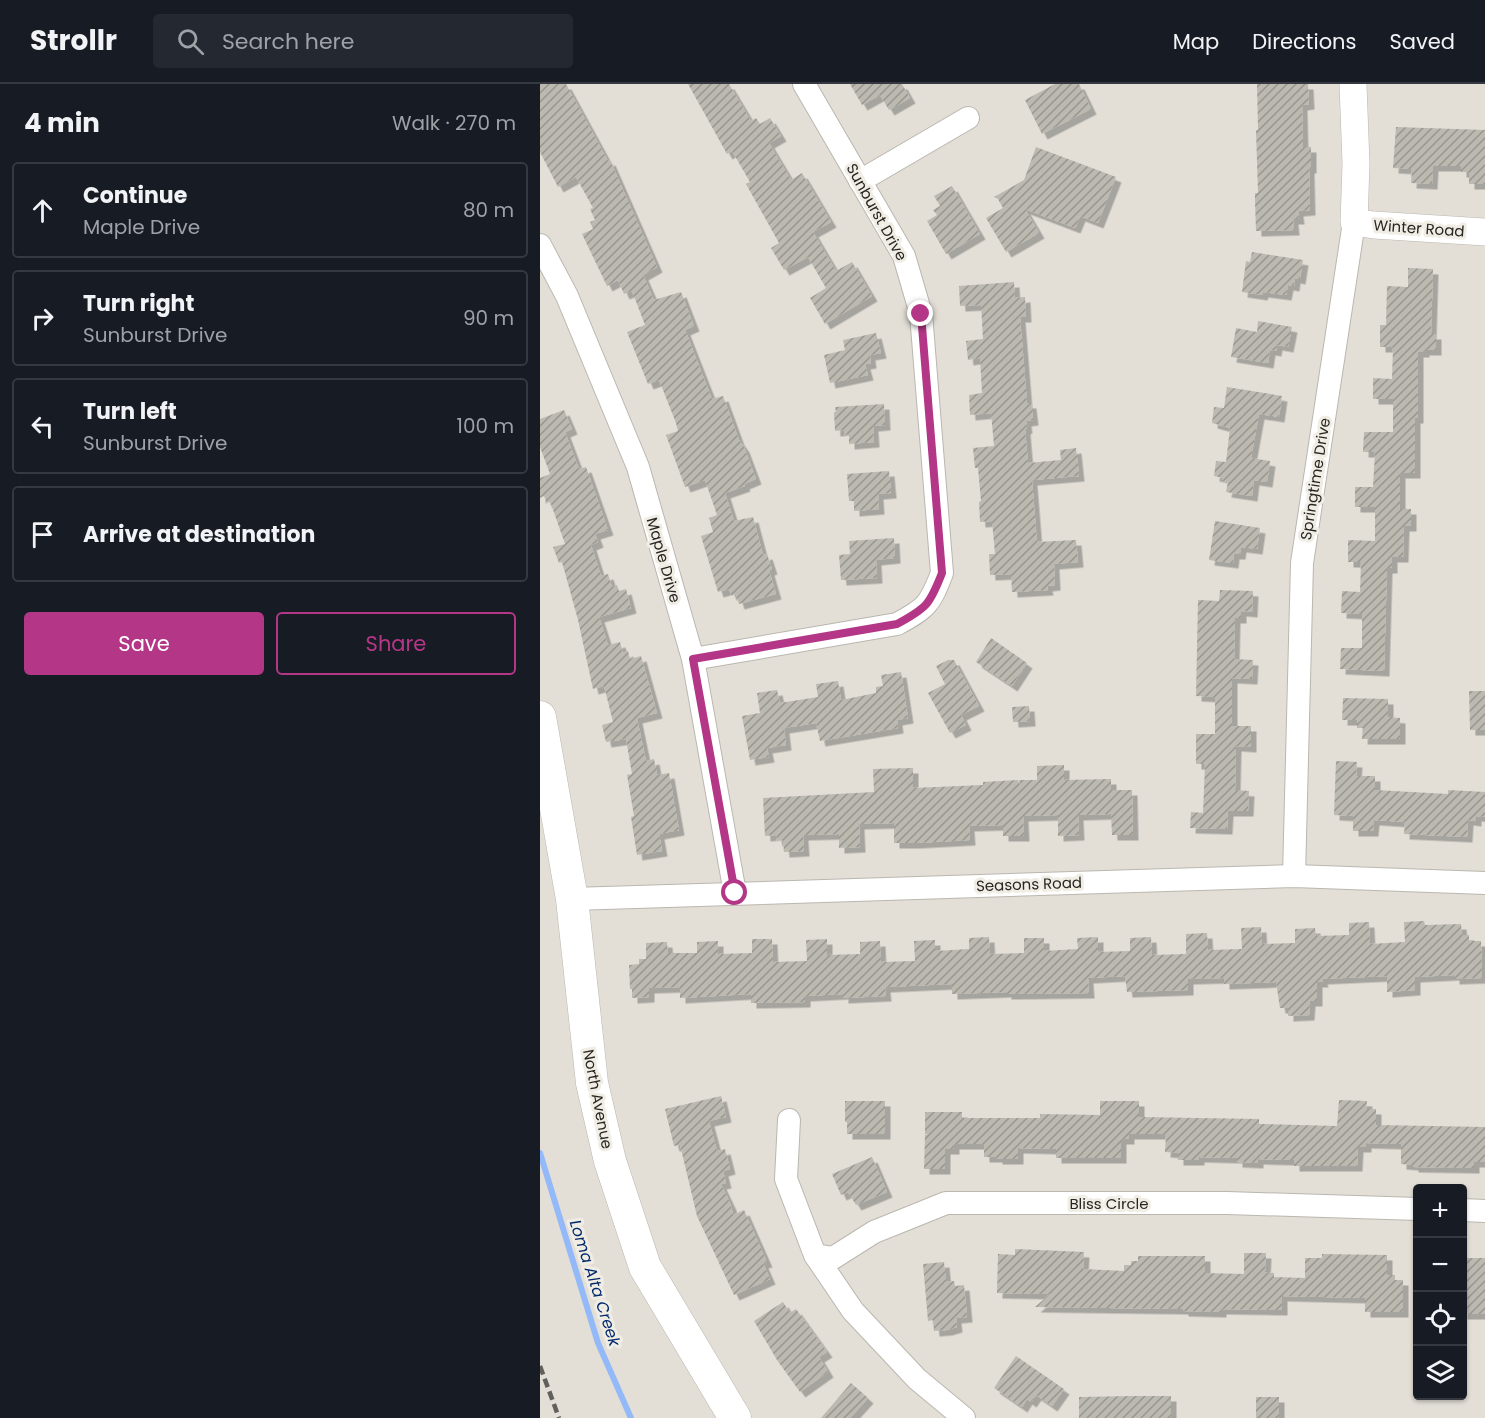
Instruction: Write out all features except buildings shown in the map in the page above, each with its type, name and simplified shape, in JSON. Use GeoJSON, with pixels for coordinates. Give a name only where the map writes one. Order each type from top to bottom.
{"type":"FeatureCollection","features":[{"type":"Feature","properties":{"kind":"main road","name":"North Avenue"},"geometry":{"type":"LineString","coordinates":[[540,717],[572,899],[592,1083],[610,1161],[645,1267],[735,1418]]}},
{"type":"Feature","properties":{"kind":"street","name":"Sunburst Drive"},"geometry":{"type":"LineString","coordinates":[[693,659],[897,624],[921,611],[932,598],[942,573],[921,314],[904,256],[804,84]]}},
{"type":"Feature","properties":{"kind":"street","name":"Springtime Drive"},"geometry":{"type":"LineString","coordinates":[[1294,876],[1302,563],[1354,222],[1356,164],[1353,84]]}},
{"type":"Feature","properties":{"kind":"street"},"geometry":{"type":"LineString","coordinates":[[860,181],[968,118]]}},
{"type":"Feature","properties":{"kind":"street","name":"Winter Road"},"geometry":{"type":"LineString","coordinates":[[1354,222],[1485,232]]}},
{"type":"Feature","properties":{"kind":"street","name":"Maple Drive"},"geometry":{"type":"LineString","coordinates":[[540,245],[567,296],[638,467],[693,659],[735,893]]}},
{"type":"Feature","properties":{"kind":"street","name":"Seasons Road"},"geometry":{"type":"LineString","coordinates":[[572,899],[1294,876],[1485,883]]}},
{"type":"Feature","properties":{"kind":"street"},"geometry":{"type":"LineString","coordinates":[[789,1120],[786,1179],[815,1255],[853,1311],[917,1379],[964,1418]]}},
{"type":"Feature","properties":{"kind":"street","name":"Bliss Circle"},"geometry":{"type":"LineString","coordinates":[[815,1255],[832,1258],[874,1232],[946,1203],[1227,1203],[1413,1209]]}},
{"type":"Feature","properties":{"kind":"street"},"geometry":{"type":"LineString","coordinates":[[1467,1210],[1485,1211]]}},
{"type":"Feature","properties":{"kind":"waterway","name":"Loma Alta Creek"},"geometry":{"type":"LineString","coordinates":[[540,1153],[598,1343],[631,1418]]}},
{"type":"Feature","properties":{"kind":"railway"},"geometry":{"type":"LineString","coordinates":[[540,1366],[559,1418]]}},
{"type":"Feature","properties":{"kind":"route"},"geometry":{"type":"LineString","coordinates":[[735,893],[693,659],[897,624],[921,611],[932,598],[942,573],[921,314]]}}]}
